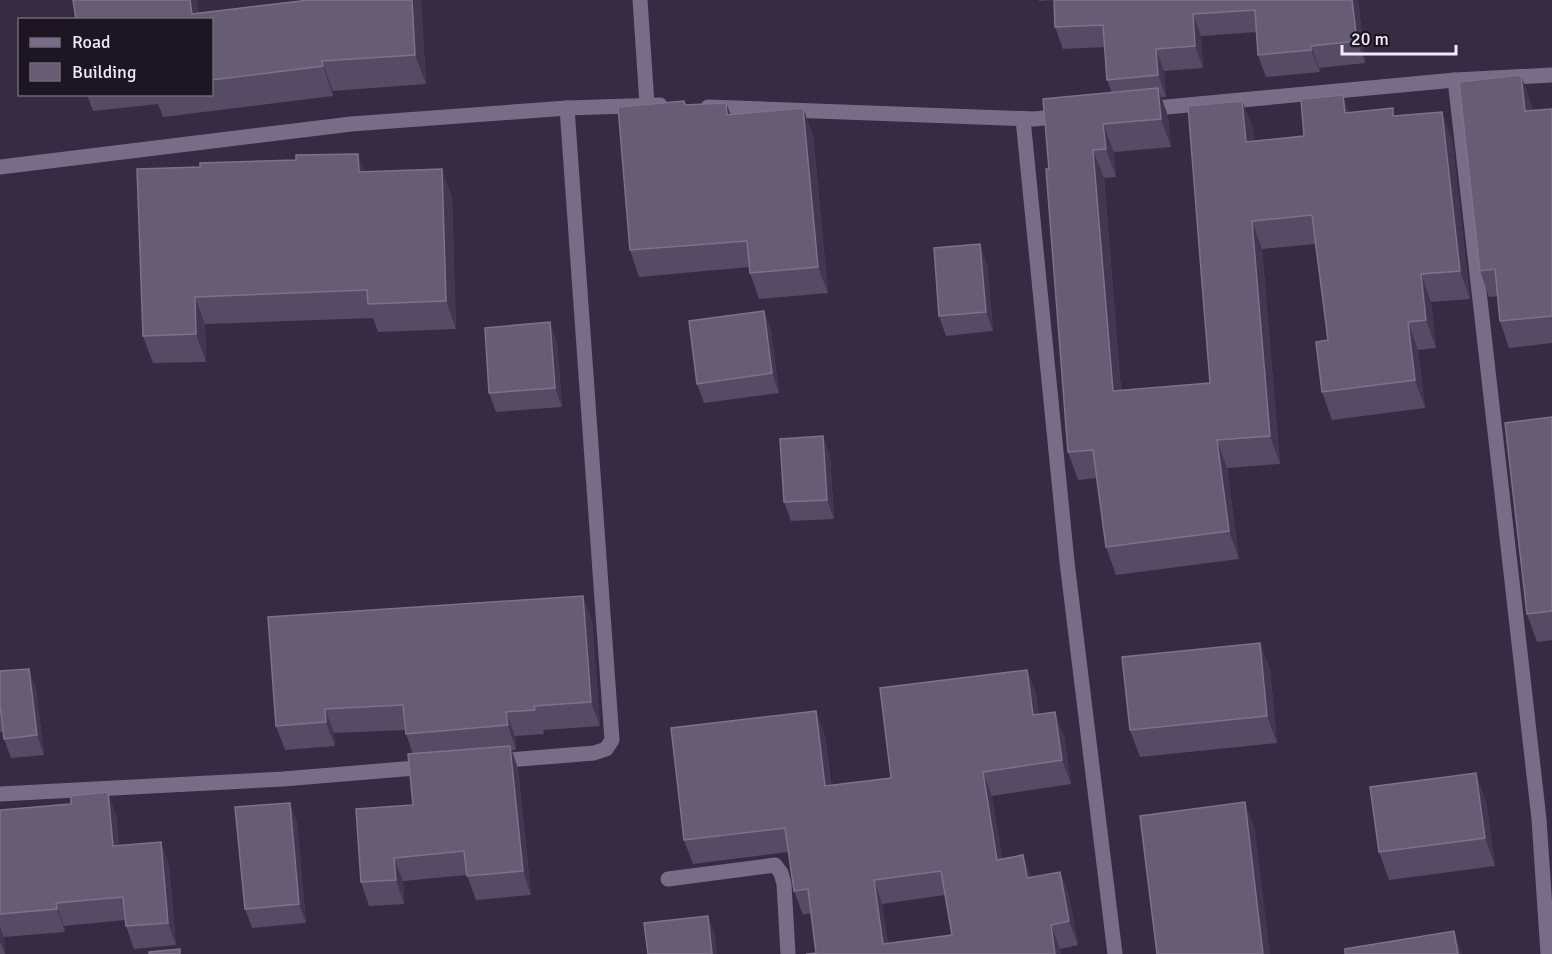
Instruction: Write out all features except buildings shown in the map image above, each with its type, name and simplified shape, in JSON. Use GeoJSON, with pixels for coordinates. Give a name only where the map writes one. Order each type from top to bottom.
{"type":"FeatureCollection","features":[{"type":"Feature","properties":{"kind":"street"},"geometry":{"type":"LineString","coordinates":[[639,0],[647,104]]}},
{"type":"Feature","properties":{"kind":"street"},"geometry":{"type":"LineString","coordinates":[[1128,110],[1455,80],[1552,75]]}},
{"type":"Feature","properties":{"kind":"street"},"geometry":{"type":"LineString","coordinates":[[1455,80],[1539,819],[1548,954]]}},
{"type":"Feature","properties":{"kind":"street"},"geometry":{"type":"LineString","coordinates":[[0,167],[351,124],[567,108],[671,105]]}},
{"type":"Feature","properties":{"kind":"street"},"geometry":{"type":"LineString","coordinates":[[694,106],[1023,118],[1081,115]]}},
{"type":"Feature","properties":{"kind":"street"},"geometry":{"type":"LineString","coordinates":[[479,762],[594,753],[606,749],[612,740],[567,108]]}},
{"type":"Feature","properties":{"kind":"street"},"geometry":{"type":"LineString","coordinates":[[1023,118],[1067,562],[1115,954]]}},
{"type":"Feature","properties":{"kind":"street"},"geometry":{"type":"LineString","coordinates":[[0,794],[283,779],[444,765]]}},
{"type":"Feature","properties":{"kind":"street"},"geometry":{"type":"LineString","coordinates":[[668,879],[775,866],[782,873],[784,884],[788,954]]}}]}
